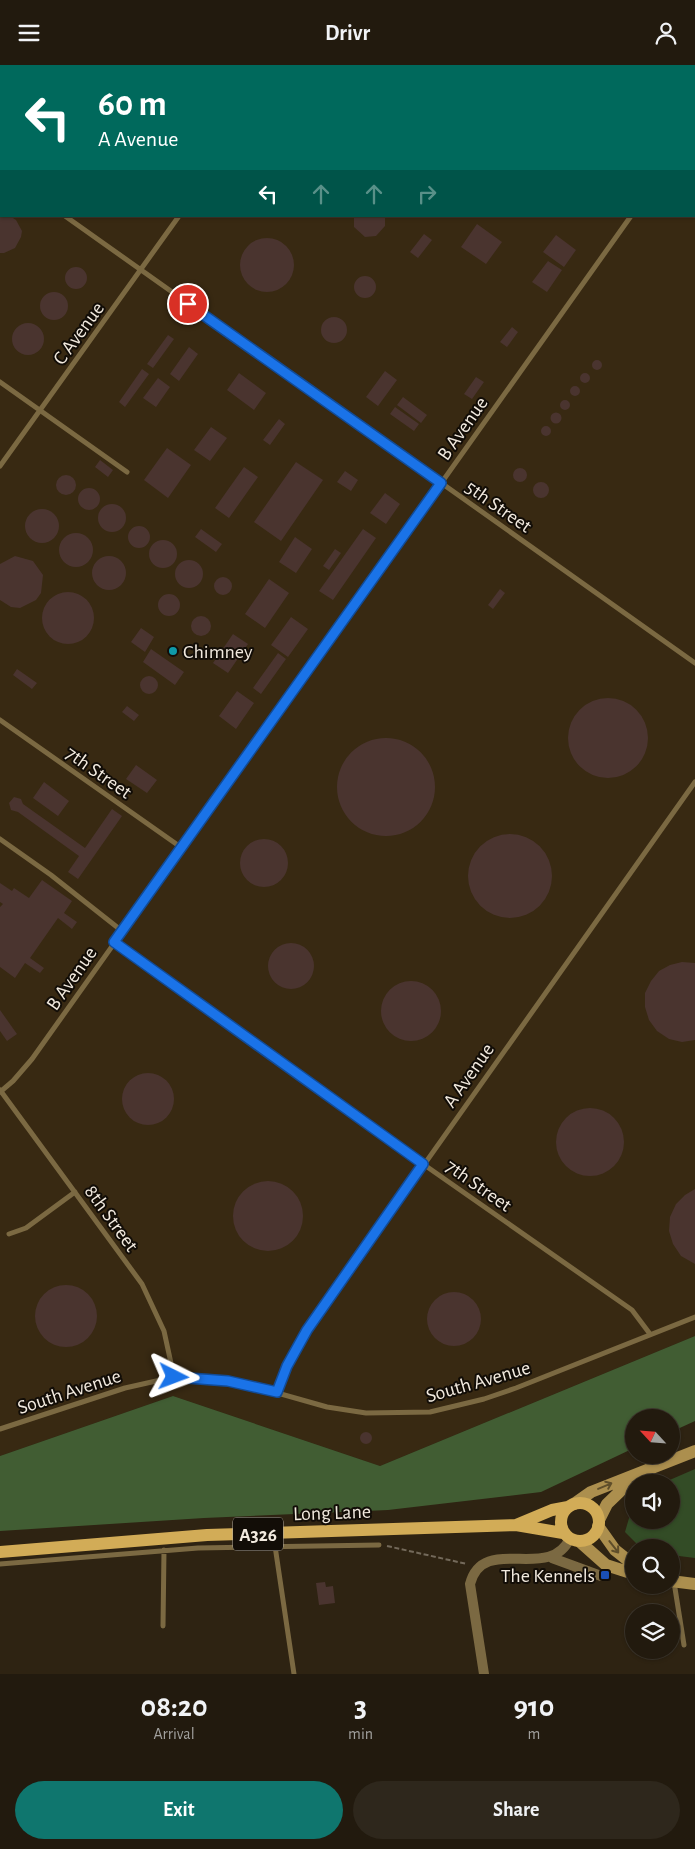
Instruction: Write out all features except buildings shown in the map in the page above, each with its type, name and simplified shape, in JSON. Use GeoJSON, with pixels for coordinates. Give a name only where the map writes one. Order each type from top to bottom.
{"type":"FeatureCollection","features":[{"type":"Feature","properties":{"kind":"main road"},"geometry":{"type":"LineString","coordinates":[[640,1474],[695,1451]]}},
{"type":"Feature","properties":{"kind":"main road"},"geometry":{"type":"LineString","coordinates":[[625,1480],[591,1492],[571,1506],[561,1517],[571,1537],[606,1565],[625,1572]]}},
{"type":"Feature","properties":{"kind":"main road"},"geometry":{"type":"LineString","coordinates":[[571,1537],[593,1535],[607,1505],[625,1488]]}},
{"type":"Feature","properties":{"kind":"main road"},"geometry":{"type":"LineString","coordinates":[[571,1506],[590,1507],[615,1550],[625,1558]]}},
{"type":"Feature","properties":{"kind":"main road","name":"Long Lane"},"geometry":{"type":"LineString","coordinates":[[516,1525],[552,1510],[571,1506]]}},
{"type":"Feature","properties":{"kind":"main road","name":"Long Lane"},"geometry":{"type":"LineString","coordinates":[[0,1552],[207,1535],[516,1525],[571,1537]]}},
{"type":"Feature","properties":{"kind":"main road"},"geometry":{"type":"LineString","coordinates":[[680,1582],[695,1584]]}},
{"type":"Feature","properties":{"kind":"street"},"geometry":{"type":"LineString","coordinates":[[552,1557],[566,1546],[571,1537]]}},
{"type":"Feature","properties":{"kind":"street"},"geometry":{"type":"LineString","coordinates":[[484,1674],[470,1584],[473,1572],[482,1563],[494,1560],[552,1557],[601,1576]]}},
{"type":"Feature","properties":{"kind":"lane","name":"5th Street"},"geometry":{"type":"LineString","coordinates":[[66,217],[695,663]]}},
{"type":"Feature","properties":{"kind":"lane","name":"C Avenue"},"geometry":{"type":"LineString","coordinates":[[0,466],[178,217]]}},
{"type":"Feature","properties":{"kind":"lane","name":"B Avenue"},"geometry":{"type":"LineString","coordinates":[[0,1091],[13,1081],[32,1059],[630,217]]}},
{"type":"Feature","properties":{"kind":"lane"},"geometry":{"type":"LineString","coordinates":[[0,382],[126,472]]}},
{"type":"Feature","properties":{"kind":"lane","name":"7th Street"},"geometry":{"type":"LineString","coordinates":[[0,719],[182,849]]}},
{"type":"Feature","properties":{"kind":"lane","name":"A Avenue"},"geometry":{"type":"LineString","coordinates":[[277,1392],[287,1366],[307,1330],[695,782]]}},
{"type":"Feature","properties":{"kind":"lane"},"geometry":{"type":"LineString","coordinates":[[0,839],[51,875],[122,931]]}},
{"type":"Feature","properties":{"kind":"lane","name":"7th Street"},"geometry":{"type":"LineString","coordinates":[[114,942],[423,1164],[632,1310],[650,1335]]}},
{"type":"Feature","properties":{"kind":"lane","name":"8th Street"},"geometry":{"type":"LineString","coordinates":[[0,1091],[75,1192],[149,1297],[167,1339],[174,1377]]}},
{"type":"Feature","properties":{"kind":"lane"},"geometry":{"type":"LineString","coordinates":[[8,1234],[26,1228],[75,1192]]}},
{"type":"Feature","properties":{"kind":"lane","name":"South Avenue"},"geometry":{"type":"LineString","coordinates":[[0,1429],[124,1388],[174,1377],[228,1381],[277,1392],[327,1407],[366,1413],[430,1412],[492,1396],[695,1317]]}},
{"type":"Feature","properties":{"kind":"lane"},"geometry":{"type":"LineString","coordinates":[[0,1564],[164,1550],[379,1545]]}},
{"type":"Feature","properties":{"kind":"lane"},"geometry":{"type":"LineString","coordinates":[[275,1546],[294,1674]]}},
{"type":"Feature","properties":{"kind":"lane"},"geometry":{"type":"LineString","coordinates":[[163,1626],[164,1550]]}},
{"type":"Feature","properties":{"kind":"lane"},"geometry":{"type":"LineString","coordinates":[[675,1594],[684,1645]]}},
{"type":"Feature","properties":{"kind":"path"},"geometry":{"type":"LineString","coordinates":[[379,1545],[465,1564],[482,1563]]}},
{"type":"Feature","properties":{"kind":"shaded area"},"geometry":{"type":"Polygon","coordinates":[[[0,217],[695,217],[695,1336],[380,1466],[173,1396],[0,1456],[0,217]]]}},
{"type":"Feature","properties":{"kind":"green space"},"geometry":{"type":"Polygon","coordinates":[[[695,1336],[695,1421],[680,1428],[680,1409],[625,1409],[625,1452],[541,1492],[388,1510],[204,1518],[0,1531],[0,1456],[173,1396],[380,1466],[695,1336]]]}},
{"type":"Feature","properties":{"kind":"green space"},"geometry":{"type":"Polygon","coordinates":[[[695,1469],[695,1558],[680,1556],[680,1539],[632,1539],[625,1532],[626,1529],[680,1529],[680,1476],[695,1469]]]}},
{"type":"Feature","properties":{"kind":"place","name":"Chimney"},"geometry":{"type":"Point","coordinates":[173,651]}},
{"type":"Feature","properties":{"kind":"place","name":"The Kennels"},"geometry":{"type":"Point","coordinates":[605,1575]}},
{"type":"Feature","properties":{"kind":"route"},"geometry":{"type":"LineString","coordinates":[[174,1377],[214,1379],[242,1383],[277,1392],[282,1377],[301,1338],[423,1164],[217,1018],[114,942],[441,483],[188,304]]}}]}
